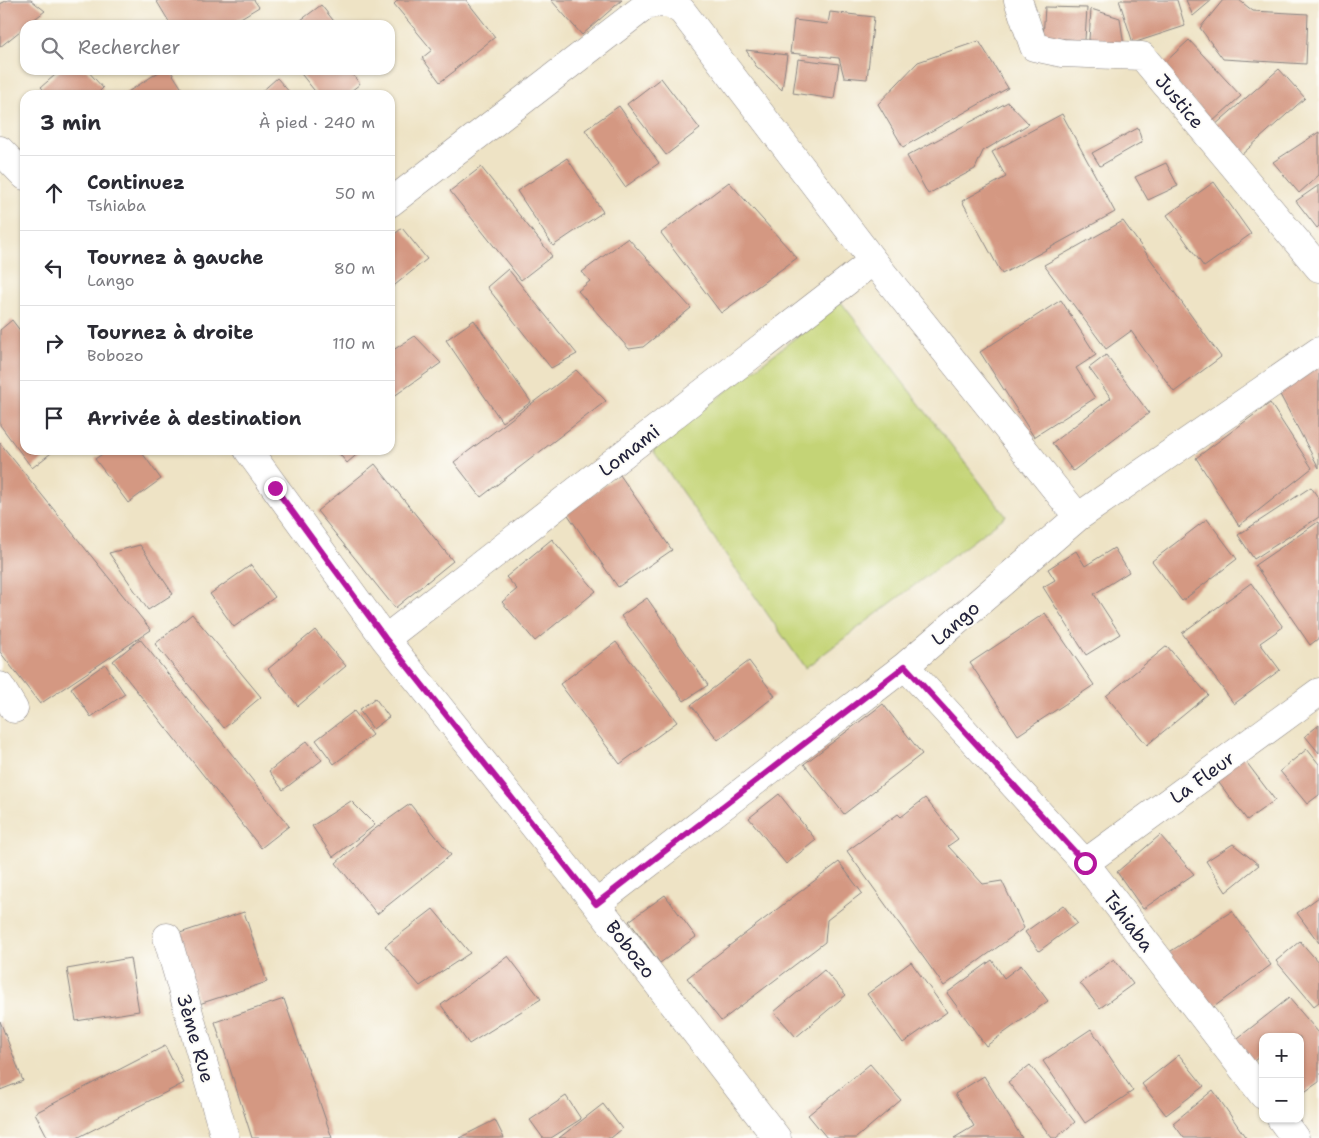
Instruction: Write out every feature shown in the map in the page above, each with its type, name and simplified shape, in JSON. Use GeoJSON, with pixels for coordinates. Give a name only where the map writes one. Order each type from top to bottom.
{"type":"FeatureCollection","features":[{"type":"Feature","properties":{"kind":"street","name":"Justice"},"geometry":{"type":"LineString","coordinates":[[1018,0],[1034,46],[1062,53],[1142,56],[1319,268]]}},
{"type":"Feature","properties":{"kind":"street"},"geometry":{"type":"LineString","coordinates":[[395,199],[648,4],[669,3],[682,11],[873,262],[1078,517]]}},
{"type":"Feature","properties":{"kind":"street"},"geometry":{"type":"LineString","coordinates":[[0,150],[20,171]]}},
{"type":"Feature","properties":{"kind":"street","name":"Lomami"},"geometry":{"type":"LineString","coordinates":[[385,638],[873,262]]}},
{"type":"Feature","properties":{"kind":"street","name":"Lango"},"geometry":{"type":"LineString","coordinates":[[596,904],[905,666],[1078,517],[1319,351]]}},
{"type":"Feature","properties":{"kind":"street","name":"Bobozo"},"geometry":{"type":"LineString","coordinates":[[252,455],[385,638],[596,904],[777,1138]]}},
{"type":"Feature","properties":{"kind":"street","name":"Tshiaba"},"geometry":{"type":"LineString","coordinates":[[905,666],[1085,863],[1259,1091]]}},
{"type":"Feature","properties":{"kind":"street"},"geometry":{"type":"LineString","coordinates":[[0,686],[14,708]]}},
{"type":"Feature","properties":{"kind":"street","name":"La Fleur"},"geometry":{"type":"LineString","coordinates":[[1085,863],[1319,692]]}},
{"type":"Feature","properties":{"kind":"street","name":"3ème Rue"},"geometry":{"type":"LineString","coordinates":[[167,937],[225,1138]]}},
{"type":"Feature","properties":{"kind":"street"},"geometry":{"type":"LineString","coordinates":[[1284,1123],[1295,1138]]}},
{"type":"Feature","properties":{"kind":"green space"},"geometry":{"type":"Polygon","coordinates":[[[841,302],[1006,516],[805,668],[652,449],[841,302]]]}},
{"type":"Feature","properties":{"kind":"building"},"geometry":{"type":"Polygon","coordinates":[[[8,0],[31,0],[45,11],[33,20],[20,20],[20,31],[0,47],[0,4],[8,0]]]}},
{"type":"Feature","properties":{"kind":"building"},"geometry":{"type":"Polygon","coordinates":[[[156,0],[254,0],[259,7],[237,20],[168,20],[156,0]]]}},
{"type":"Feature","properties":{"kind":"building"},"geometry":{"type":"Polygon","coordinates":[[[398,0],[466,0],[495,37],[440,82],[422,58],[432,50],[394,4],[398,0]]]}},
{"type":"Feature","properties":{"kind":"building"},"geometry":{"type":"Polygon","coordinates":[[[551,0],[622,0],[582,35],[551,0]]]}},
{"type":"Feature","properties":{"kind":"building"},"geometry":{"type":"Polygon","coordinates":[[[1119,0],[1177,0],[1185,26],[1133,43],[1119,0]]]}},
{"type":"Feature","properties":{"kind":"building"},"geometry":{"type":"Polygon","coordinates":[[[1186,0],[1212,0],[1193,16],[1186,0]]]}},
{"type":"Feature","properties":{"kind":"building"},"geometry":{"type":"Polygon","coordinates":[[[1223,0],[1239,0],[1253,11],[1308,14],[1306,64],[1223,59],[1200,28],[1223,0]]]}},
{"type":"Feature","properties":{"kind":"building"},"geometry":{"type":"Polygon","coordinates":[[[321,5],[333,20],[301,20],[321,5]]]}},
{"type":"Feature","properties":{"kind":"building"},"geometry":{"type":"Polygon","coordinates":[[[1045,7],[1087,8],[1085,40],[1043,38],[1045,7]]]}},
{"type":"Feature","properties":{"kind":"building"},"geometry":{"type":"Polygon","coordinates":[[[1091,9],[1120,18],[1124,46],[1089,40],[1091,9]]]}},
{"type":"Feature","properties":{"kind":"building"},"geometry":{"type":"Polygon","coordinates":[[[830,12],[874,17],[867,79],[844,77],[839,58],[790,53],[794,20],[828,24],[830,12]]]}},
{"type":"Feature","properties":{"kind":"building"},"geometry":{"type":"Polygon","coordinates":[[[1189,40],[1241,96],[1212,122],[1161,66],[1189,40]]]}},
{"type":"Feature","properties":{"kind":"building"},"geometry":{"type":"Polygon","coordinates":[[[979,41],[1008,88],[903,147],[878,104],[918,62],[979,41]]]}},
{"type":"Feature","properties":{"kind":"building"},"geometry":{"type":"Polygon","coordinates":[[[746,50],[787,55],[782,90],[756,66],[746,50]]]}},
{"type":"Feature","properties":{"kind":"building"},"geometry":{"type":"Polygon","coordinates":[[[798,59],[839,64],[834,99],[793,93],[798,59]]]}},
{"type":"Feature","properties":{"kind":"building"},"geometry":{"type":"Polygon","coordinates":[[[1279,69],[1305,98],[1240,156],[1214,126],[1279,69]]]}},
{"type":"Feature","properties":{"kind":"building"},"geometry":{"type":"Polygon","coordinates":[[[55,75],[91,75],[103,88],[101,90],[44,90],[41,87],[55,75]]]}},
{"type":"Feature","properties":{"kind":"building"},"geometry":{"type":"Polygon","coordinates":[[[154,75],[173,75],[183,90],[131,90],[154,75]]]}},
{"type":"Feature","properties":{"kind":"building"},"geometry":{"type":"Polygon","coordinates":[[[302,75],[353,75],[360,84],[352,90],[314,90],[302,75]]]}},
{"type":"Feature","properties":{"kind":"building"},"geometry":{"type":"Polygon","coordinates":[[[277,78],[288,90],[264,90],[277,78]]]}},
{"type":"Feature","properties":{"kind":"building"},"geometry":{"type":"Polygon","coordinates":[[[661,78],[700,129],[666,155],[627,104],[661,78]]]}},
{"type":"Feature","properties":{"kind":"building"},"geometry":{"type":"Polygon","coordinates":[[[1008,102],[1029,124],[983,151],[975,169],[928,194],[907,156],[1008,102]]]}},
{"type":"Feature","properties":{"kind":"building"},"geometry":{"type":"Polygon","coordinates":[[[619,106],[659,163],[625,187],[585,130],[619,106]]]}},
{"type":"Feature","properties":{"kind":"building"},"geometry":{"type":"Polygon","coordinates":[[[1062,114],[1115,212],[1002,274],[962,201],[1006,177],[992,152],[1062,114]]]}},
{"type":"Feature","properties":{"kind":"building"},"geometry":{"type":"Polygon","coordinates":[[[1138,128],[1142,142],[1100,166],[1092,153],[1138,128]]]}},
{"type":"Feature","properties":{"kind":"building"},"geometry":{"type":"Polygon","coordinates":[[[1319,132],[1319,175],[1299,193],[1273,162],[1319,132]]]}},
{"type":"Feature","properties":{"kind":"building"},"geometry":{"type":"Polygon","coordinates":[[[567,158],[603,212],[553,246],[517,191],[567,158]]]}},
{"type":"Feature","properties":{"kind":"building"},"geometry":{"type":"Polygon","coordinates":[[[1166,163],[1178,186],[1148,200],[1135,177],[1166,163]]]}},
{"type":"Feature","properties":{"kind":"building"},"geometry":{"type":"Polygon","coordinates":[[[481,167],[552,256],[521,280],[450,191],[481,167]]]}},
{"type":"Feature","properties":{"kind":"building"},"geometry":{"type":"Polygon","coordinates":[[[729,182],[797,258],[721,313],[661,233],[729,182]]]}},
{"type":"Feature","properties":{"kind":"building"},"geometry":{"type":"Polygon","coordinates":[[[1214,182],[1251,234],[1204,267],[1167,215],[1214,182]]]}},
{"type":"Feature","properties":{"kind":"building"},"geometry":{"type":"Polygon","coordinates":[[[1319,185],[1319,226],[1317,228],[1296,201],[1319,185]]]}},
{"type":"Feature","properties":{"kind":"building"},"geometry":{"type":"Polygon","coordinates":[[[1123,221],[1221,357],[1174,392],[1131,331],[1106,349],[1044,265],[1123,221]]]}},
{"type":"Feature","properties":{"kind":"building"},"geometry":{"type":"Polygon","coordinates":[[[402,228],[427,259],[395,285],[395,234],[402,228]]]}},
{"type":"Feature","properties":{"kind":"building"},"geometry":{"type":"Polygon","coordinates":[[[628,238],[691,308],[643,347],[629,349],[578,291],[590,281],[582,272],[628,238]]]}},
{"type":"Feature","properties":{"kind":"building"},"geometry":{"type":"Polygon","coordinates":[[[508,269],[577,354],[551,368],[487,287],[508,269]]]}},
{"type":"Feature","properties":{"kind":"building"},"geometry":{"type":"Polygon","coordinates":[[[1061,300],[1096,355],[1076,368],[1095,398],[1034,437],[980,352],[1061,300]]]}},
{"type":"Feature","properties":{"kind":"building"},"geometry":{"type":"Polygon","coordinates":[[[12,320],[20,330],[20,452],[0,425],[0,330],[12,320]]]}},
{"type":"Feature","properties":{"kind":"building"},"geometry":{"type":"Polygon","coordinates":[[[474,320],[531,402],[502,422],[446,340],[474,320]]]}},
{"type":"Feature","properties":{"kind":"building"},"geometry":{"type":"Polygon","coordinates":[[[415,336],[441,363],[395,395],[395,349],[415,336]]]}},
{"type":"Feature","properties":{"kind":"building"},"geometry":{"type":"Polygon","coordinates":[[[1106,355],[1149,413],[1073,471],[1052,443],[1111,398],[1089,368],[1106,355]]]}},
{"type":"Feature","properties":{"kind":"building"},"geometry":{"type":"Polygon","coordinates":[[[1319,362],[1319,468],[1276,387],[1319,362]]]}},
{"type":"Feature","properties":{"kind":"building"},"geometry":{"type":"Polygon","coordinates":[[[576,370],[606,401],[481,497],[454,462],[576,370]]]}},
{"type":"Feature","properties":{"kind":"building"},"geometry":{"type":"Polygon","coordinates":[[[1270,403],[1312,468],[1239,526],[1196,458],[1270,403]]]}},
{"type":"Feature","properties":{"kind":"building"},"geometry":{"type":"Polygon","coordinates":[[[0,443],[151,630],[40,704],[0,652],[0,443]]]}},
{"type":"Feature","properties":{"kind":"building"},"geometry":{"type":"Polygon","coordinates":[[[22,455],[49,455],[32,468],[22,455]]]}},
{"type":"Feature","properties":{"kind":"building"},"geometry":{"type":"Polygon","coordinates":[[[101,455],[144,455],[161,479],[128,503],[95,459],[101,455]]]}},
{"type":"Feature","properties":{"kind":"building"},"geometry":{"type":"Polygon","coordinates":[[[340,455],[356,455],[347,463],[340,455]]]}},
{"type":"Feature","properties":{"kind":"building"},"geometry":{"type":"Polygon","coordinates":[[[375,464],[453,561],[395,608],[317,511],[375,464]]]}},
{"type":"Feature","properties":{"kind":"building"},"geometry":{"type":"Polygon","coordinates":[[[620,475],[672,550],[618,587],[566,512],[620,475]]]}},
{"type":"Feature","properties":{"kind":"building"},"geometry":{"type":"Polygon","coordinates":[[[1311,487],[1319,499],[1319,517],[1254,559],[1238,535],[1311,487]]]}},
{"type":"Feature","properties":{"kind":"building"},"geometry":{"type":"Polygon","coordinates":[[[1207,519],[1237,559],[1182,601],[1152,561],[1207,519]]]}},
{"type":"Feature","properties":{"kind":"building"},"geometry":{"type":"Polygon","coordinates":[[[1318,522],[1319,638],[1310,645],[1255,565],[1318,522]]]}},
{"type":"Feature","properties":{"kind":"building"},"geometry":{"type":"Polygon","coordinates":[[[552,539],[596,591],[535,641],[502,602],[517,589],[506,577],[552,539]]]}},
{"type":"Feature","properties":{"kind":"building"},"geometry":{"type":"Polygon","coordinates":[[[140,545],[173,594],[148,610],[109,553],[140,545]]]}},
{"type":"Feature","properties":{"kind":"building"},"geometry":{"type":"Polygon","coordinates":[[[1114,548],[1129,572],[1094,594],[1120,634],[1086,655],[1043,587],[1055,580],[1048,569],[1076,551],[1085,566],[1114,548]]]}},
{"type":"Feature","properties":{"kind":"building"},"geometry":{"type":"Polygon","coordinates":[[[251,565],[275,597],[234,627],[210,594],[251,565]]]}},
{"type":"Feature","properties":{"kind":"building"},"geometry":{"type":"Polygon","coordinates":[[[1251,583],[1283,627],[1260,643],[1280,670],[1234,704],[1182,633],[1251,583]]]}},
{"type":"Feature","properties":{"kind":"building"},"geometry":{"type":"Polygon","coordinates":[[[647,598],[708,685],[684,701],[621,616],[647,598]]]}},
{"type":"Feature","properties":{"kind":"building"},"geometry":{"type":"Polygon","coordinates":[[[1045,613],[1094,685],[1018,735],[970,663],[1045,613]]]}},
{"type":"Feature","properties":{"kind":"building"},"geometry":{"type":"Polygon","coordinates":[[[192,614],[261,697],[224,728],[155,644],[192,614]]]}},
{"type":"Feature","properties":{"kind":"building"},"geometry":{"type":"Polygon","coordinates":[[[315,630],[346,666],[298,706],[268,669],[315,630]]]}},
{"type":"Feature","properties":{"kind":"building"},"geometry":{"type":"Polygon","coordinates":[[[140,639],[289,826],[261,848],[113,661],[140,639]]]}},
{"type":"Feature","properties":{"kind":"building"},"geometry":{"type":"Polygon","coordinates":[[[616,642],[677,722],[620,764],[560,684],[616,642]]]}},
{"type":"Feature","properties":{"kind":"building"},"geometry":{"type":"Polygon","coordinates":[[[1167,646],[1208,695],[1147,745],[1106,696],[1167,646]]]}},
{"type":"Feature","properties":{"kind":"building"},"geometry":{"type":"Polygon","coordinates":[[[749,661],[775,696],[718,740],[691,705],[749,661]]]}},
{"type":"Feature","properties":{"kind":"building"},"geometry":{"type":"Polygon","coordinates":[[[105,664],[125,694],[91,717],[71,688],[105,664]]]}},
{"type":"Feature","properties":{"kind":"building"},"geometry":{"type":"Polygon","coordinates":[[[375,698],[389,717],[373,729],[359,710],[375,698]]]}},
{"type":"Feature","properties":{"kind":"building"},"geometry":{"type":"Polygon","coordinates":[[[883,704],[922,754],[844,814],[804,764],[883,704]]]}},
{"type":"Feature","properties":{"kind":"building"},"geometry":{"type":"Polygon","coordinates":[[[354,711],[372,735],[334,764],[316,740],[354,711]]]}},
{"type":"Feature","properties":{"kind":"building"},"geometry":{"type":"Polygon","coordinates":[[[1319,725],[1319,753],[1305,736],[1319,725]]]}},
{"type":"Feature","properties":{"kind":"building"},"geometry":{"type":"Polygon","coordinates":[[[307,741],[322,760],[283,790],[269,771],[307,741]]]}},
{"type":"Feature","properties":{"kind":"building"},"geometry":{"type":"Polygon","coordinates":[[[1307,749],[1319,764],[1319,795],[1307,804],[1280,771],[1307,749]]]}},
{"type":"Feature","properties":{"kind":"building"},"geometry":{"type":"Polygon","coordinates":[[[1238,751],[1275,800],[1247,820],[1210,771],[1238,751]]]}},
{"type":"Feature","properties":{"kind":"building"},"geometry":{"type":"Polygon","coordinates":[[[779,794],[816,840],[786,864],[749,818],[779,794]]]}},
{"type":"Feature","properties":{"kind":"building"},"geometry":{"type":"Polygon","coordinates":[[[925,798],[958,839],[948,846],[983,884],[1002,881],[1024,928],[944,986],[847,851],[898,814],[901,817],[925,798]]]}},
{"type":"Feature","properties":{"kind":"building"},"geometry":{"type":"Polygon","coordinates":[[[351,801],[375,825],[333,857],[312,826],[351,801]]]}},
{"type":"Feature","properties":{"kind":"building"},"geometry":{"type":"Polygon","coordinates":[[[410,804],[451,855],[377,914],[336,863],[372,831],[410,804]]]}},
{"type":"Feature","properties":{"kind":"building"},"geometry":{"type":"Polygon","coordinates":[[[1160,835],[1194,874],[1143,909],[1117,872],[1160,835]]]}},
{"type":"Feature","properties":{"kind":"building"},"geometry":{"type":"Polygon","coordinates":[[[1233,844],[1259,865],[1226,892],[1206,861],[1233,844]]]}},
{"type":"Feature","properties":{"kind":"building"},"geometry":{"type":"Polygon","coordinates":[[[839,862],[862,893],[827,920],[825,942],[721,1021],[687,978],[839,862]]]}},
{"type":"Feature","properties":{"kind":"building"},"geometry":{"type":"Polygon","coordinates":[[[665,895],[696,937],[660,963],[629,921],[665,895]]]}},
{"type":"Feature","properties":{"kind":"building"},"geometry":{"type":"Polygon","coordinates":[[[1319,897],[1319,943],[1297,913],[1319,897]]]}},
{"type":"Feature","properties":{"kind":"building"},"geometry":{"type":"Polygon","coordinates":[[[1063,905],[1077,923],[1039,951],[1025,932],[1063,905]]]}},
{"type":"Feature","properties":{"kind":"building"},"geometry":{"type":"Polygon","coordinates":[[[433,909],[470,953],[420,986],[385,946],[433,909]]]}},
{"type":"Feature","properties":{"kind":"building"},"geometry":{"type":"Polygon","coordinates":[[[1232,911],[1271,965],[1211,1009],[1168,953],[1232,911]]]}},
{"type":"Feature","properties":{"kind":"building"},"geometry":{"type":"Polygon","coordinates":[[[244,912],[267,982],[199,1004],[177,934],[244,912]]]}},
{"type":"Feature","properties":{"kind":"building"},"geometry":{"type":"Polygon","coordinates":[[[1300,941],[1319,963],[1319,1002],[1314,1006],[1276,961],[1300,941]]]}},
{"type":"Feature","properties":{"kind":"building"},"geometry":{"type":"Polygon","coordinates":[[[508,956],[541,999],[469,1044],[441,1005],[508,956]]]}},
{"type":"Feature","properties":{"kind":"building"},"geometry":{"type":"Polygon","coordinates":[[[130,958],[139,1011],[76,1021],[67,969],[130,958]]]}},
{"type":"Feature","properties":{"kind":"building"},"geometry":{"type":"Polygon","coordinates":[[[1114,959],[1133,984],[1100,1008],[1080,983],[1114,959]]]}},
{"type":"Feature","properties":{"kind":"building"},"geometry":{"type":"Polygon","coordinates":[[[992,960],[1004,978],[1021,965],[1048,1001],[986,1046],[947,993],[992,960]]]}},
{"type":"Feature","properties":{"kind":"building"},"geometry":{"type":"Polygon","coordinates":[[[911,962],[947,1012],[903,1043],[867,994],[911,962]]]}},
{"type":"Feature","properties":{"kind":"building"},"geometry":{"type":"Polygon","coordinates":[[[824,970],[846,995],[796,1037],[774,1012],[824,970]]]}},
{"type":"Feature","properties":{"kind":"building"},"geometry":{"type":"Polygon","coordinates":[[[1289,998],[1319,1033],[1319,1082],[1304,1092],[1304,1033],[1259,1033],[1259,1057],[1246,1067],[1229,1045],[1289,998]]]}},
{"type":"Feature","properties":{"kind":"building"},"geometry":{"type":"Polygon","coordinates":[[[284,999],[332,1138],[252,1138],[215,1022],[284,999]]]}},
{"type":"Feature","properties":{"kind":"building"},"geometry":{"type":"Polygon","coordinates":[[[0,1021],[23,1081],[0,1090],[0,1021]]]}},
{"type":"Feature","properties":{"kind":"building"},"geometry":{"type":"Polygon","coordinates":[[[1091,1029],[1133,1091],[1085,1123],[1043,1061],[1091,1029]]]}},
{"type":"Feature","properties":{"kind":"building"},"geometry":{"type":"Polygon","coordinates":[[[165,1046],[184,1083],[77,1138],[48,1138],[35,1113],[165,1046]]]}},
{"type":"Feature","properties":{"kind":"building"},"geometry":{"type":"Polygon","coordinates":[[[1179,1055],[1204,1086],[1166,1115],[1142,1084],[1179,1055]]]}},
{"type":"Feature","properties":{"kind":"building"},"geometry":{"type":"Polygon","coordinates":[[[870,1064],[901,1100],[856,1138],[827,1138],[808,1115],[870,1064]]]}},
{"type":"Feature","properties":{"kind":"building"},"geometry":{"type":"Polygon","coordinates":[[[1030,1065],[1075,1122],[1056,1138],[1052,1138],[1008,1082],[1030,1065]]]}},
{"type":"Feature","properties":{"kind":"building"},"geometry":{"type":"Polygon","coordinates":[[[984,1076],[1022,1138],[954,1138],[974,1126],[955,1094],[984,1076]]]}},
{"type":"Feature","properties":{"kind":"building"},"geometry":{"type":"Polygon","coordinates":[[[1213,1090],[1246,1138],[1184,1138],[1173,1123],[1213,1090]]]}},
{"type":"Feature","properties":{"kind":"building"},"geometry":{"type":"Polygon","coordinates":[[[566,1096],[581,1119],[551,1138],[543,1138],[530,1120],[566,1096]]]}},
{"type":"Feature","properties":{"kind":"building"},"geometry":{"type":"Polygon","coordinates":[[[603,1104],[622,1129],[611,1138],[559,1138],[603,1104]]]}},
{"type":"Feature","properties":{"kind":"building"},"geometry":{"type":"Polygon","coordinates":[[[495,1120],[504,1138],[459,1138],[495,1120]]]}},
{"type":"Feature","properties":{"kind":"route"},"geometry":{"type":"LineString","coordinates":[[275,488],[385,638],[596,904],[905,666],[1085,863]]}}]}
